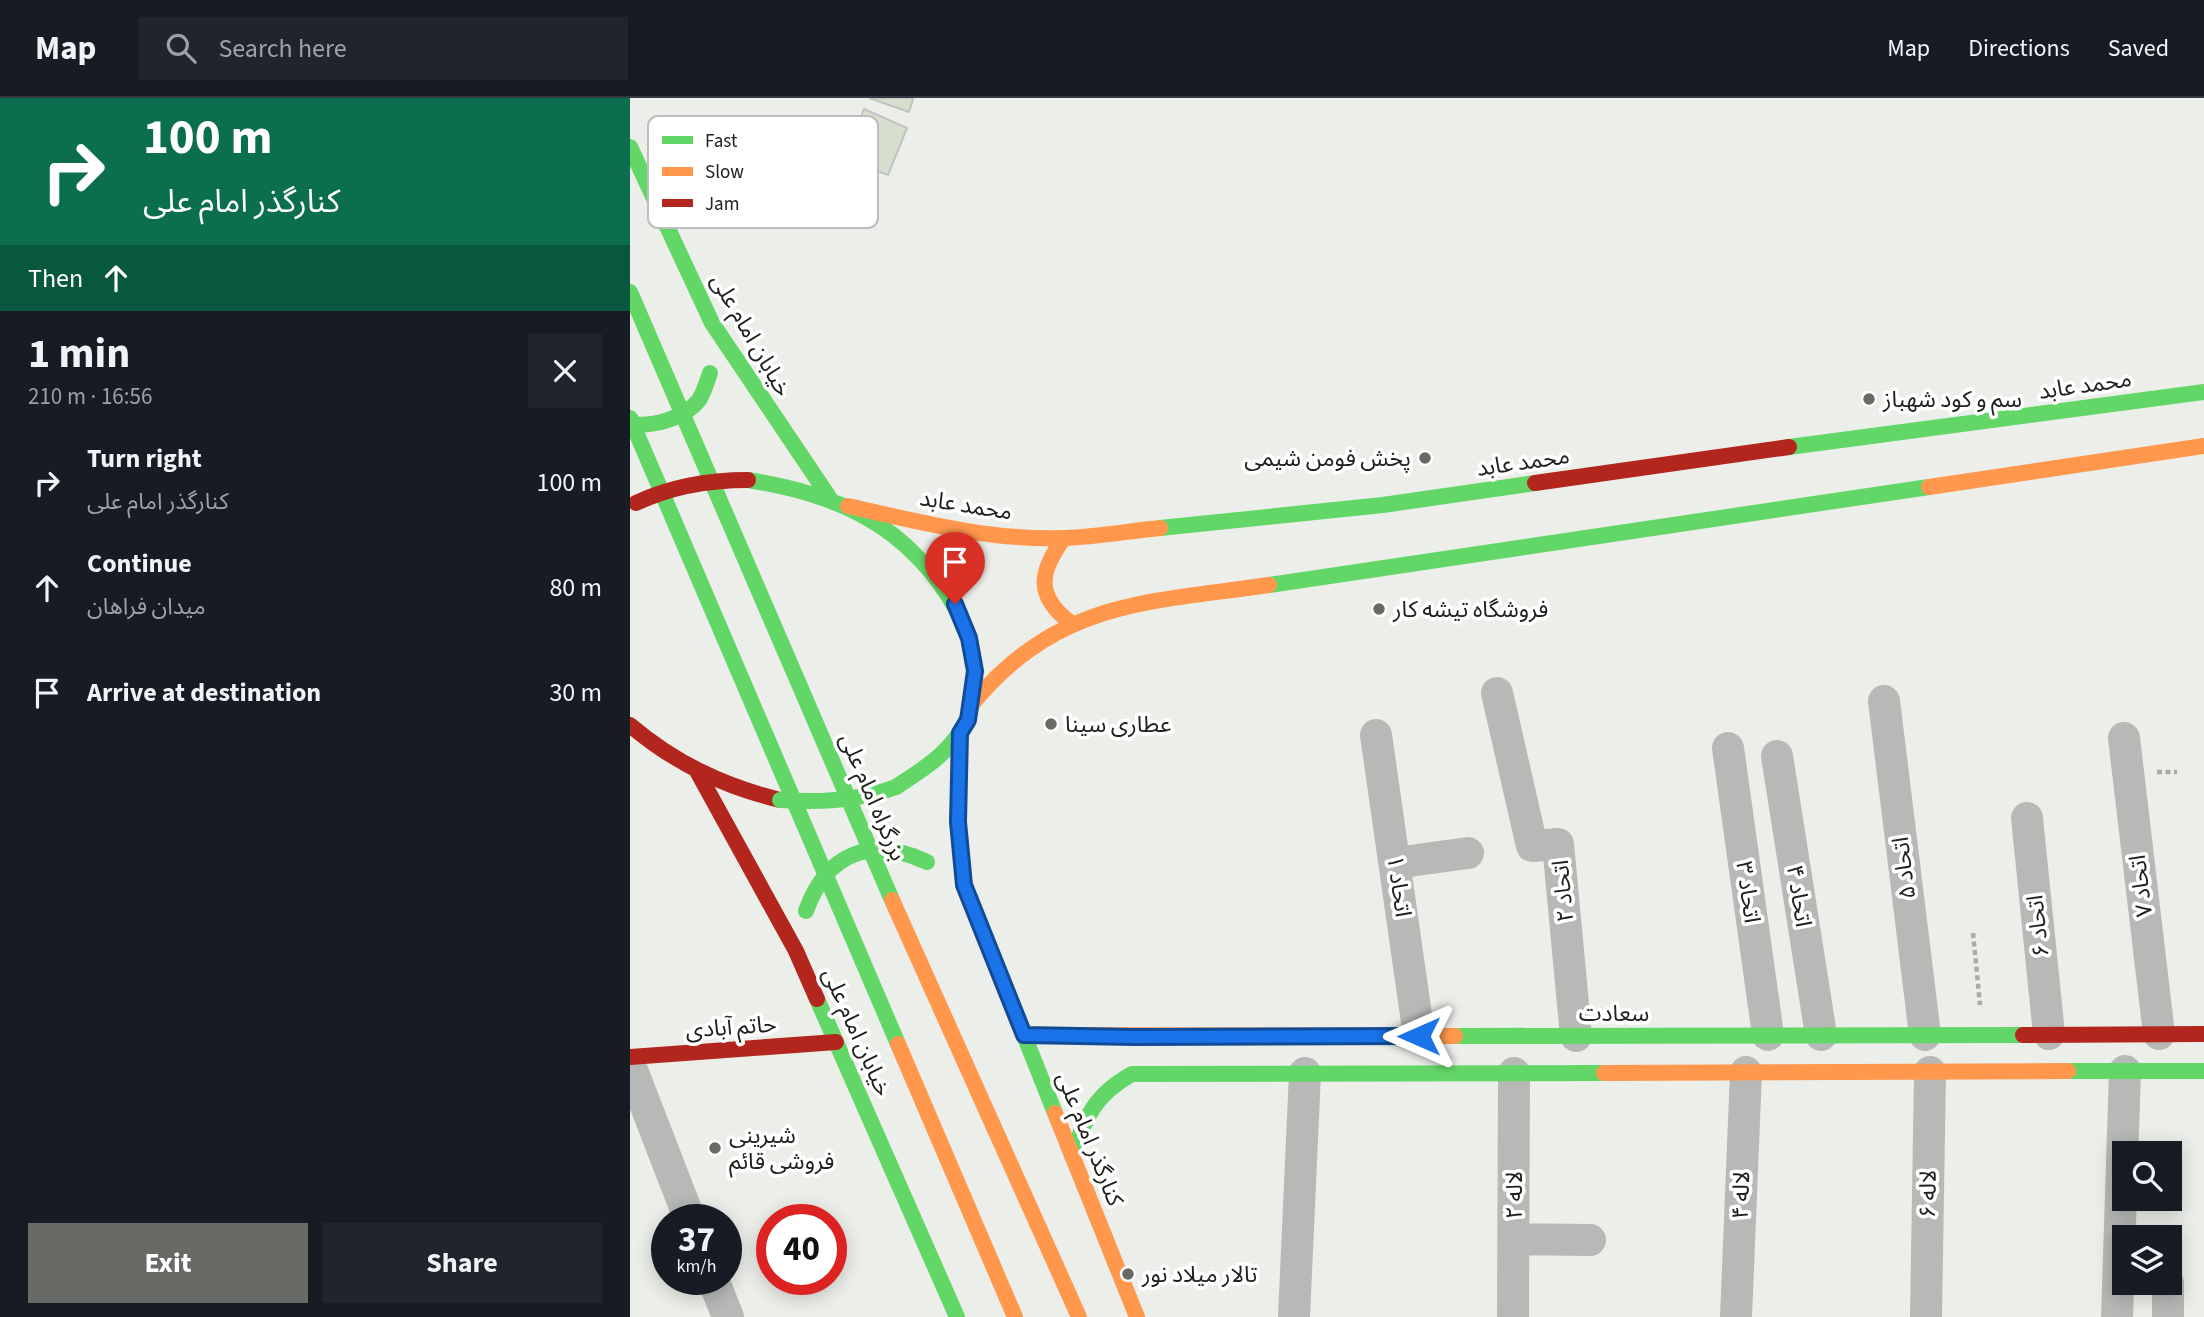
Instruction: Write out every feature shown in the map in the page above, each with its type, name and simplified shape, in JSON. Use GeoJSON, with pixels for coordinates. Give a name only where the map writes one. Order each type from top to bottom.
{"type":"FeatureCollection","features":[{"type":"Feature","properties":{"kind":"main road","name":"خیابان امام علی"},"geometry":{"type":"LineString","coordinates":[[630,147],[648,186]]}},
{"type":"Feature","properties":{"kind":"main road","name":"خیابان امام علی"},"geometry":{"type":"LineString","coordinates":[[668,228],[712,323],[831,500]]}},
{"type":"Feature","properties":{"kind":"main road","name":"بزرگراه امام علی"},"geometry":{"type":"LineString","coordinates":[[630,292],[884,881],[1079,1317]]}},
{"type":"Feature","properties":{"kind":"main road"},"geometry":{"type":"LineString","coordinates":[[630,424],[642,426],[670,420],[696,403],[711,361],[712,323]]}},
{"type":"Feature","properties":{"kind":"main road","name":"محمد عابد"},"geometry":{"type":"LineString","coordinates":[[848,506],[939,526],[1001,535],[1064,538],[1383,505],[1766,450],[2204,392]]}},
{"type":"Feature","properties":{"kind":"main road"},"geometry":{"type":"LineString","coordinates":[[630,418],[1015,1317]]}},
{"type":"Feature","properties":{"kind":"main road"},"geometry":{"type":"LineString","coordinates":[[972,704],[992,679],[1018,654],[1071,623],[1142,604],[2204,446]]}},
{"type":"Feature","properties":{"kind":"main road"},"geometry":{"type":"LineString","coordinates":[[630,725],[679,763],[738,790],[780,800],[812,803],[861,799],[920,775],[940,759],[968,720],[975,671],[963,621],[933,572],[904,544],[848,506],[790,487],[748,480],[707,481],[678,486],[633,505]]}},
{"type":"Feature","properties":{"kind":"main road"},"geometry":{"type":"LineString","coordinates":[[1064,538],[1051,555],[1044,578],[1054,610],[1071,623]]}},
{"type":"Feature","properties":{"kind":"main road","name":"کنارگذر امام علی"},"geometry":{"type":"LineString","coordinates":[[960,733],[958,822],[964,885],[1136,1317]]}},
{"type":"Feature","properties":{"kind":"main road"},"geometry":{"type":"LineString","coordinates":[[654,761],[679,763]]}},
{"type":"Feature","properties":{"kind":"main road","name":"خیابان امام علی"},"geometry":{"type":"LineString","coordinates":[[698,774],[796,951],[957,1317]]}},
{"type":"Feature","properties":{"kind":"main road"},"geometry":{"type":"LineString","coordinates":[[796,951],[806,911],[816,887],[832,868],[859,851],[882,848],[906,851],[964,885]]}},
{"type":"Feature","properties":{"kind":"main road","name":"سعادت"},"geometry":{"type":"LineString","coordinates":[[1129,1056],[1419,1036],[2204,1034]]}},
{"type":"Feature","properties":{"kind":"main road","name":"سعادت"},"geometry":{"type":"LineString","coordinates":[[1024,1035],[1129,1056],[1305,1073],[2204,1071]]}},
{"type":"Feature","properties":{"kind":"main road","name":"حاتم آبادی"},"geometry":{"type":"LineString","coordinates":[[630,1057],[836,1042]]}},
{"type":"Feature","properties":{"kind":"main road"},"geometry":{"type":"LineString","coordinates":[[1072,1156],[1097,1098],[1111,1084],[1129,1056]]}},
{"type":"Feature","properties":{"kind":"street","name":"اتحاد ۲"},"geometry":{"type":"LineString","coordinates":[[1497,693],[1532,846],[1558,844],[1576,1036]]}},
{"type":"Feature","properties":{"kind":"street","name":"اتحاد ۵"},"geometry":{"type":"LineString","coordinates":[[1884,701],[1925,1035]]}},
{"type":"Feature","properties":{"kind":"street","name":"اتحاد ۱"},"geometry":{"type":"LineString","coordinates":[[1376,735],[1419,1036]]}},
{"type":"Feature","properties":{"kind":"street","name":"اتحاد ۷"},"geometry":{"type":"LineString","coordinates":[[2124,738],[2159,1034]]}},
{"type":"Feature","properties":{"kind":"street","name":"اتحاد ۳"},"geometry":{"type":"LineString","coordinates":[[1728,748],[1768,1035]]}},
{"type":"Feature","properties":{"kind":"street","name":"اتحاد ۴"},"geometry":{"type":"LineString","coordinates":[[1777,756],[1821,1035]]}},
{"type":"Feature","properties":{"kind":"street","name":"اتحاد ۶"},"geometry":{"type":"LineString","coordinates":[[2027,818],[2049,1034]]}},
{"type":"Feature","properties":{"kind":"street"},"geometry":{"type":"LineString","coordinates":[[1395,863],[1468,853]]}},
{"type":"Feature","properties":{"kind":"street"},"geometry":{"type":"LineString","coordinates":[[630,1065],[684,1204]]}},
{"type":"Feature","properties":{"kind":"street"},"geometry":{"type":"LineString","coordinates":[[2118,1317],[2125,1071]]}},
{"type":"Feature","properties":{"kind":"street","name":"لاله ۴"},"geometry":{"type":"LineString","coordinates":[[1736,1317],[1746,1072]]}},
{"type":"Feature","properties":{"kind":"street","name":"لاله ۶"},"geometry":{"type":"LineString","coordinates":[[1926,1317],[1930,1072]]}},
{"type":"Feature","properties":{"kind":"street"},"geometry":{"type":"LineString","coordinates":[[1294,1317],[1305,1073]]}},
{"type":"Feature","properties":{"kind":"street","name":"لاله ۲"},"geometry":{"type":"LineString","coordinates":[[1513,1317],[1514,1073]]}},
{"type":"Feature","properties":{"kind":"street"},"geometry":{"type":"LineString","coordinates":[[1514,1239],[1590,1240]]}},
{"type":"Feature","properties":{"kind":"street"},"geometry":{"type":"LineString","coordinates":[[719,1295],[728,1317]]}},
{"type":"Feature","properties":{"kind":"street"},"geometry":{"type":"LineString","coordinates":[[2168,1295],[2168,1317]]}},
{"type":"Feature","properties":{"kind":"path"},"geometry":{"type":"LineString","coordinates":[[1973,933],[1984,1035]]}},
{"type":"Feature","properties":{"kind":"building"},"geometry":{"type":"Polygon","coordinates":[[[869,98],[911,98],[913,99],[909,112],[869,98]]]}},
{"type":"Feature","properties":{"kind":"building"},"geometry":{"type":"Polygon","coordinates":[[[864,109],[907,128],[888,175],[878,171],[878,116],[861,116],[864,109]]]}},
{"type":"Feature","properties":{"kind":"traffic: fast"},"geometry":{"type":"LineString","coordinates":[[630,147],[648,186]]}},
{"type":"Feature","properties":{"kind":"traffic: fast"},"geometry":{"type":"LineString","coordinates":[[668,228],[712,323],[831,500]]}},
{"type":"Feature","properties":{"kind":"traffic: fast"},"geometry":{"type":"LineString","coordinates":[[630,292],[892,900]]}},
{"type":"Feature","properties":{"kind":"traffic: fast"},"geometry":{"type":"LineString","coordinates":[[630,424],[658,423],[677,417],[693,407],[699,400],[710,373]]}},
{"type":"Feature","properties":{"kind":"traffic: fast"},"geometry":{"type":"LineString","coordinates":[[1789,447],[2204,392]]}},
{"type":"Feature","properties":{"kind":"traffic: fast"},"geometry":{"type":"LineString","coordinates":[[630,418],[898,1044]]}},
{"type":"Feature","properties":{"kind":"traffic: fast"},"geometry":{"type":"LineString","coordinates":[[748,480],[810,494],[869,519],[918,557],[957,611],[969,641],[975,672],[972,703],[960,732],[947,749],[896,787]]}},
{"type":"Feature","properties":{"kind":"traffic: fast"},"geometry":{"type":"LineString","coordinates":[[1160,528],[1383,505],[1535,483]]}},
{"type":"Feature","properties":{"kind":"traffic: fast"},"geometry":{"type":"LineString","coordinates":[[1269,585],[1929,487]]}},
{"type":"Feature","properties":{"kind":"traffic: fast"},"geometry":{"type":"LineString","coordinates":[[960,733],[958,822],[964,885],[1055,1113]]}},
{"type":"Feature","properties":{"kind":"traffic: fast"},"geometry":{"type":"LineString","coordinates":[[780,800],[839,800],[896,787]]}},
{"type":"Feature","properties":{"kind":"traffic: fast"},"geometry":{"type":"LineString","coordinates":[[806,911],[826,875],[839,863],[854,855],[888,850],[927,862]]}},
{"type":"Feature","properties":{"kind":"traffic: fast"},"geometry":{"type":"LineString","coordinates":[[817,999],[957,1317]]}},
{"type":"Feature","properties":{"kind":"traffic: fast"},"geometry":{"type":"LineString","coordinates":[[1455,1036],[2023,1035]]}},
{"type":"Feature","properties":{"kind":"traffic: fast"},"geometry":{"type":"LineString","coordinates":[[2068,1071],[2204,1071]]}},
{"type":"Feature","properties":{"kind":"traffic: fast"},"geometry":{"type":"LineString","coordinates":[[1072,1156],[1093,1108],[1109,1090],[1132,1074],[1604,1073]]}},
{"type":"Feature","properties":{"kind":"traffic: slow"},"geometry":{"type":"LineString","coordinates":[[1929,487],[2204,446]]}},
{"type":"Feature","properties":{"kind":"traffic: slow"},"geometry":{"type":"LineString","coordinates":[[848,506],[956,529],[1010,537],[1077,537],[1160,528]]}},
{"type":"Feature","properties":{"kind":"traffic: slow"},"geometry":{"type":"LineString","coordinates":[[1064,538],[1049,562],[1045,583],[1051,603],[1071,623]]}},
{"type":"Feature","properties":{"kind":"traffic: slow"},"geometry":{"type":"LineString","coordinates":[[972,704],[1004,670],[1037,644],[1071,625],[1144,603],[1269,585]]}},
{"type":"Feature","properties":{"kind":"traffic: slow"},"geometry":{"type":"LineString","coordinates":[[892,900],[1079,1317]]}},
{"type":"Feature","properties":{"kind":"traffic: slow"},"geometry":{"type":"LineString","coordinates":[[1024,1035],[1455,1036]]}},
{"type":"Feature","properties":{"kind":"traffic: slow"},"geometry":{"type":"LineString","coordinates":[[898,1044],[1015,1317]]}},
{"type":"Feature","properties":{"kind":"traffic: slow"},"geometry":{"type":"LineString","coordinates":[[1604,1073],[2068,1071]]}},
{"type":"Feature","properties":{"kind":"traffic: slow"},"geometry":{"type":"LineString","coordinates":[[1055,1113],[1137,1317]]}},
{"type":"Feature","properties":{"kind":"traffic: jam"},"geometry":{"type":"LineString","coordinates":[[1535,483],[1789,447]]}},
{"type":"Feature","properties":{"kind":"traffic: jam"},"geometry":{"type":"LineString","coordinates":[[636,503],[691,485],[748,480]]}},
{"type":"Feature","properties":{"kind":"traffic: jam"},"geometry":{"type":"LineString","coordinates":[[630,725],[664,751],[700,772],[739,788],[780,800]]}},
{"type":"Feature","properties":{"kind":"traffic: jam"},"geometry":{"type":"LineString","coordinates":[[698,773],[796,951],[817,999]]}},
{"type":"Feature","properties":{"kind":"traffic: jam"},"geometry":{"type":"LineString","coordinates":[[2023,1035],[2204,1034]]}},
{"type":"Feature","properties":{"kind":"traffic: jam"},"geometry":{"type":"LineString","coordinates":[[630,1057],[836,1042]]}},
{"type":"Feature","properties":{"kind":"place","name":"سم و کود شهباز"},"geometry":{"type":"Point","coordinates":[1869,399]}},
{"type":"Feature","properties":{"kind":"place","name":"پخش فومن شیمی"},"geometry":{"type":"Point","coordinates":[1425,458]}},
{"type":"Feature","properties":{"kind":"place","name":"فروشگاه تیشه کار"},"geometry":{"type":"Point","coordinates":[1379,609]}},
{"type":"Feature","properties":{"kind":"place","name":"عطاری سینا"},"geometry":{"type":"Point","coordinates":[1051,724]}},
{"type":"Feature","properties":{"kind":"place","name":"شیرینی فروشی قائم"},"geometry":{"type":"Point","coordinates":[715,1148]}},
{"type":"Feature","properties":{"kind":"place","name":"تالار میلاد نور"},"geometry":{"type":"Point","coordinates":[1128,1274]}},
{"type":"Feature","properties":{"kind":"route"},"geometry":{"type":"LineString","coordinates":[[955,604],[969,638],[975,671],[972,704],[968,720],[960,733],[958,822],[964,885],[1024,1035],[1419,1036]]}}]}
